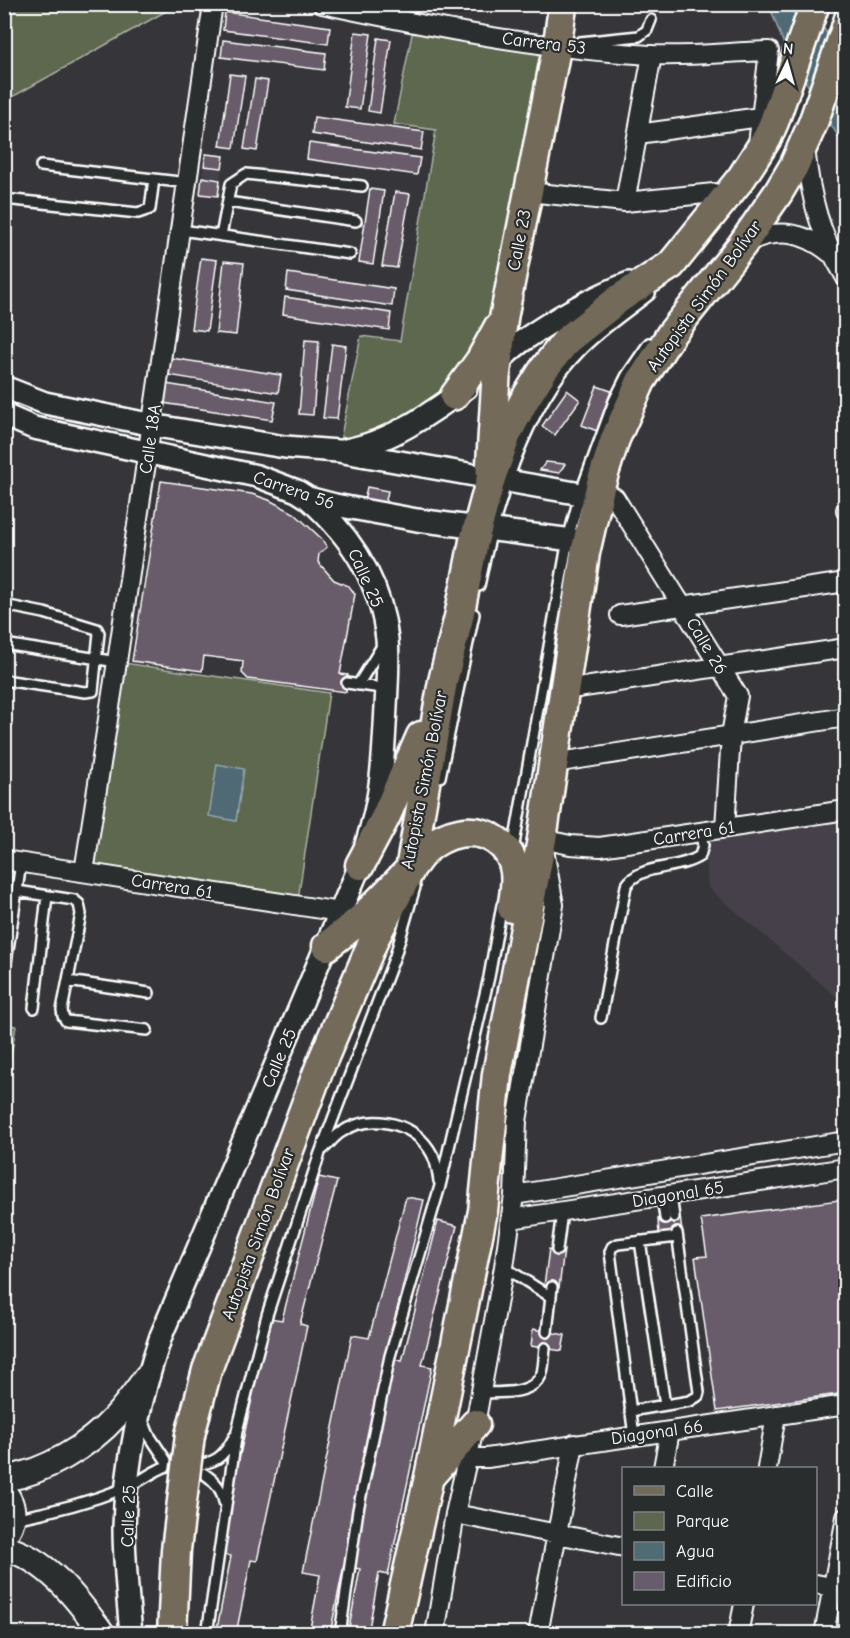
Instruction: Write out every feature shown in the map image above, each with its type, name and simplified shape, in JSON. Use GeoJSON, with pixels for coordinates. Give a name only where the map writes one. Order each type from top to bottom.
{"type":"FeatureCollection","features":[{"type":"Feature","properties":{"kind":"highway","name":"Autopista Simón Bolívar"},"geometry":{"type":"LineString","coordinates":[[172,1634],[176,1550],[183,1480],[189,1435],[207,1370],[321,1064],[375,937],[421,853],[443,681],[499,480],[507,434],[544,369],[567,340],[620,298],[678,267],[723,198],[757,155],[767,138],[815,4]]}},
{"type":"Feature","properties":{"kind":"highway","name":"Autopista Simón Bolívar"},"geometry":{"type":"LineString","coordinates":[[394,1634],[429,1477],[483,1211],[497,1074],[542,839],[554,763],[564,690],[578,541],[593,493],[641,381],[670,334],[738,241],[778,194],[808,127],[843,26]]}},
{"type":"Feature","properties":{"kind":"highway"},"geometry":{"type":"LineString","coordinates":[[360,865],[408,770],[443,681]]}},
{"type":"Feature","properties":{"kind":"highway"},"geometry":{"type":"LineString","coordinates":[[327,946],[367,913],[421,853],[447,836],[476,832],[503,846],[511,859],[516,874],[516,884],[499,980],[497,1074]]}},
{"type":"Feature","properties":{"kind":"highway"},"geometry":{"type":"LineString","coordinates":[[429,1477],[475,1424]]}},
{"type":"Feature","properties":{"kind":"main road","name":"Calle 23"},"geometry":{"type":"LineString","coordinates":[[499,480],[490,466],[496,378],[504,316],[557,46],[563,4]]}},
{"type":"Feature","properties":{"kind":"main road"},"geometry":{"type":"LineString","coordinates":[[454,396],[480,360],[504,316]]}},
{"type":"Feature","properties":{"kind":"main road"},"geometry":{"type":"LineString","coordinates":[[4,1479],[56,1461],[91,1438],[116,1417],[147,1376]]}},
{"type":"Feature","properties":{"kind":"main road"},"geometry":{"type":"LineString","coordinates":[[4,1492],[12,1505],[7,1524]]}},
{"type":"Feature","properties":{"kind":"main road"},"geometry":{"type":"LineString","coordinates":[[4,1548],[22,1554],[50,1573],[77,1599],[103,1634]]}},
{"type":"Feature","properties":{"kind":"street","name":"Calle 18A"},"geometry":{"type":"LineString","coordinates":[[84,872],[149,451],[213,4]]}},
{"type":"Feature","properties":{"kind":"street","name":"Carrera 53"},"geometry":{"type":"LineString","coordinates":[[322,4],[414,24],[557,46],[652,55],[769,51],[759,117]]}},
{"type":"Feature","properties":{"kind":"street"},"geometry":{"type":"LineString","coordinates":[[625,202],[652,55]]}},
{"type":"Feature","properties":{"kind":"street"},"geometry":{"type":"LineString","coordinates":[[638,134],[759,117],[757,155]]}},
{"type":"Feature","properties":{"kind":"street"},"geometry":{"type":"LineString","coordinates":[[808,127],[813,199],[830,253],[846,278]]}},
{"type":"Feature","properties":{"kind":"street"},"geometry":{"type":"LineString","coordinates":[[528,192],[625,202],[714,193],[723,198]]}},
{"type":"Feature","properties":{"kind":"street"},"geometry":{"type":"LineString","coordinates":[[738,241],[771,233],[788,232],[818,243],[830,253]]}},
{"type":"Feature","properties":{"kind":"street","name":"Carrera 56"},"geometry":{"type":"LineString","coordinates":[[338,451],[374,442],[429,413],[499,361],[520,342],[574,309],[600,295],[678,267]]}},
{"type":"Feature","properties":{"kind":"street","name":"Carrera 56"},"geometry":{"type":"LineString","coordinates":[[4,387],[45,403],[152,425],[285,447],[338,451],[499,480],[593,493]]}},
{"type":"Feature","properties":{"kind":"street","name":"Carrera 56"},"geometry":{"type":"LineString","coordinates":[[4,415],[34,428],[258,476],[290,488],[308,498],[334,505],[417,520],[578,541]]}},
{"type":"Feature","properties":{"kind":"street","name":"Calle 26"},"geometry":{"type":"LineString","coordinates":[[593,493],[615,498],[738,696],[731,735],[725,828]]}},
{"type":"Feature","properties":{"kind":"street","name":"Calle 25"},"geometry":{"type":"LineString","coordinates":[[130,1634],[124,1528],[134,1443],[147,1376],[161,1336],[360,865],[377,800],[384,755],[388,689],[387,639],[382,613],[374,587],[358,555],[336,525],[308,498]]}},
{"type":"Feature","properties":{"kind":"street"},"geometry":{"type":"LineString","coordinates":[[620,615],[846,582]]}},
{"type":"Feature","properties":{"kind":"street"},"geometry":{"type":"LineString","coordinates":[[564,690],[846,648]]}},
{"type":"Feature","properties":{"kind":"street"},"geometry":{"type":"LineString","coordinates":[[554,763],[846,717]]}},
{"type":"Feature","properties":{"kind":"street","name":"Carrera 61"},"geometry":{"type":"LineString","coordinates":[[542,839],[570,845],[600,847],[846,810]]}},
{"type":"Feature","properties":{"kind":"street"},"geometry":{"type":"LineString","coordinates":[[435,1634],[455,1514],[475,1424],[504,1267],[514,1194],[517,1121],[554,905],[542,839]]}},
{"type":"Feature","properties":{"kind":"street","name":"Carrera 61"},"geometry":{"type":"LineString","coordinates":[[13,861],[340,912]]}},
{"type":"Feature","properties":{"kind":"street","name":"Diagonal 65"},"geometry":{"type":"LineString","coordinates":[[514,1194],[846,1141]]}},
{"type":"Feature","properties":{"kind":"street","name":"Diagonal 65"},"geometry":{"type":"LineString","coordinates":[[511,1219],[846,1168]]}},
{"type":"Feature","properties":{"kind":"street","name":"Diagonal 66"},"geometry":{"type":"LineString","coordinates":[[468,1458],[487,1458],[846,1404]]}},
{"type":"Feature","properties":{"kind":"street"},"geometry":{"type":"LineString","coordinates":[[767,1467],[776,1415]]}},
{"type":"Feature","properties":{"kind":"street"},"geometry":{"type":"LineString","coordinates":[[663,1467],[670,1431]]}},
{"type":"Feature","properties":{"kind":"street"},"geometry":{"type":"LineString","coordinates":[[538,1634],[574,1444]]}},
{"type":"Feature","properties":{"kind":"street"},"geometry":{"type":"LineString","coordinates":[[455,1514],[622,1547]]}},
{"type":"Feature","properties":{"kind":"street"},"geometry":{"type":"LineString","coordinates":[[824,1634],[831,1587],[846,1517]]}},
{"type":"Feature","properties":{"kind":"street"},"geometry":{"type":"LineString","coordinates":[[738,1634],[744,1605]]}},
{"type":"Feature","properties":{"kind":"lane"},"geometry":{"type":"LineString","coordinates":[[843,26],[844,4]]}},
{"type":"Feature","properties":{"kind":"lane"},"geometry":{"type":"LineString","coordinates":[[557,46],[639,36],[647,30],[651,20]]}},
{"type":"Feature","properties":{"kind":"lane"},"geometry":{"type":"LineString","coordinates":[[41,166],[188,183]]}},
{"type":"Feature","properties":{"kind":"lane"},"geometry":{"type":"LineString","coordinates":[[220,236],[231,184],[246,174],[362,186]]}},
{"type":"Feature","properties":{"kind":"lane"},"geometry":{"type":"LineString","coordinates":[[4,198],[138,213],[150,209],[154,179]]}},
{"type":"Feature","properties":{"kind":"lane"},"geometry":{"type":"LineString","coordinates":[[228,202],[356,221]]}},
{"type":"Feature","properties":{"kind":"lane"},"geometry":{"type":"LineString","coordinates":[[181,230],[350,254]]}},
{"type":"Feature","properties":{"kind":"lane"},"geometry":{"type":"LineString","coordinates":[[499,480],[525,438],[550,390],[577,354],[590,341],[656,290]]}},
{"type":"Feature","properties":{"kind":"lane"},"geometry":{"type":"LineString","coordinates":[[593,493],[621,386],[652,339]]}},
{"type":"Feature","properties":{"kind":"lane"},"geometry":{"type":"LineString","coordinates":[[478,592],[485,529]]}},
{"type":"Feature","properties":{"kind":"lane"},"geometry":{"type":"LineString","coordinates":[[340,1634],[358,1510],[390,1356],[440,1186],[489,977],[511,859],[578,541]]}},
{"type":"Feature","properties":{"kind":"lane"},"geometry":{"type":"LineString","coordinates":[[439,783],[476,604]]}},
{"type":"Feature","properties":{"kind":"lane"},"geometry":{"type":"LineString","coordinates":[[4,605],[44,613],[97,629],[99,633],[93,691],[85,692],[4,680]]}},
{"type":"Feature","properties":{"kind":"lane"},"geometry":{"type":"LineString","coordinates":[[358,685],[387,639]]}},
{"type":"Feature","properties":{"kind":"lane"},"geometry":{"type":"LineString","coordinates":[[4,644],[117,662]]}},
{"type":"Feature","properties":{"kind":"lane"},"geometry":{"type":"LineString","coordinates":[[347,683],[388,689]]}},
{"type":"Feature","properties":{"kind":"lane"},"geometry":{"type":"LineString","coordinates":[[601,1018],[626,886],[630,879],[639,873],[682,865],[700,856],[703,844],[700,831]]}},
{"type":"Feature","properties":{"kind":"lane"},"geometry":{"type":"LineString","coordinates":[[207,1634],[237,1431],[267,1315],[320,1153],[395,956],[421,853]]}},
{"type":"Feature","properties":{"kind":"lane"},"geometry":{"type":"LineString","coordinates":[[4,975],[17,891],[13,861]]}},
{"type":"Feature","properties":{"kind":"lane"},"geometry":{"type":"LineString","coordinates":[[17,891],[74,900],[79,904],[81,914],[62,1010],[66,1021],[147,1030]]}},
{"type":"Feature","properties":{"kind":"lane"},"geometry":{"type":"LineString","coordinates":[[34,1008],[47,896]]}},
{"type":"Feature","properties":{"kind":"lane"},"geometry":{"type":"LineString","coordinates":[[68,981],[148,993]]}},
{"type":"Feature","properties":{"kind":"lane"},"geometry":{"type":"LineString","coordinates":[[320,1153],[340,1133],[357,1124],[375,1121],[392,1123],[419,1137],[429,1149],[436,1163],[440,1186]]}},
{"type":"Feature","properties":{"kind":"lane"},"geometry":{"type":"LineString","coordinates":[[667,1195],[670,1217]]}},
{"type":"Feature","properties":{"kind":"lane"},"geometry":{"type":"LineString","coordinates":[[557,1250],[562,1212]]}},
{"type":"Feature","properties":{"kind":"lane"},"geometry":{"type":"LineString","coordinates":[[630,1411],[694,1400],[699,1392],[672,1235],[615,1245],[610,1252],[630,1411],[634,1436]]}},
{"type":"Feature","properties":{"kind":"lane"},"geometry":{"type":"LineString","coordinates":[[640,1241],[665,1405]]}},
{"type":"Feature","properties":{"kind":"lane"},"geometry":{"type":"LineString","coordinates":[[504,1267],[552,1292],[547,1332]]}},
{"type":"Feature","properties":{"kind":"lane"},"geometry":{"type":"LineString","coordinates":[[481,1393],[522,1390],[531,1387],[542,1373],[545,1348]]}},
{"type":"Feature","properties":{"kind":"lane"},"geometry":{"type":"LineString","coordinates":[[140,1413],[149,1435],[183,1480]]}},
{"type":"Feature","properties":{"kind":"lane"},"geometry":{"type":"LineString","coordinates":[[183,1480],[220,1457],[230,1445],[237,1431]]}},
{"type":"Feature","properties":{"kind":"lane"},"geometry":{"type":"LineString","coordinates":[[7,1524],[128,1487],[170,1465]]}},
{"type":"Feature","properties":{"kind":"lane"},"geometry":{"type":"LineString","coordinates":[[183,1480],[210,1477],[223,1496],[225,1508]]}},
{"type":"Feature","properties":{"kind":"shaded area"},"geometry":{"type":"Polygon","coordinates":[[[204,166],[222,168],[220,180],[202,177],[204,166]]]}},
{"type":"Feature","properties":{"kind":"shaded area"},"geometry":{"type":"Polygon","coordinates":[[[845,810],[845,1004],[708,888],[704,831],[845,810]]]}},
{"type":"Feature","properties":{"kind":"green space"},"geometry":{"type":"Polygon","coordinates":[[[5,4],[177,4],[177,5],[5,101],[5,4]]]}},
{"type":"Feature","properties":{"kind":"green space"},"geometry":{"type":"Polygon","coordinates":[[[414,24],[544,44],[480,377],[338,451],[361,336],[400,341],[436,130],[394,124],[414,24]]]}},
{"type":"Feature","properties":{"kind":"green space"},"geometry":{"type":"Polygon","coordinates":[[[117,662],[329,693],[297,906],[84,872],[117,662]]]}},
{"type":"Feature","properties":{"kind":"green space"},"geometry":{"type":"Polygon","coordinates":[[[4,1025],[16,1026],[5,1092],[4,1025]]]}},
{"type":"Feature","properties":{"kind":"water"},"geometry":{"type":"Polygon","coordinates":[[[769,5],[810,5],[845,64],[845,147],[783,42],[769,5]]]}},
{"type":"Feature","properties":{"kind":"water"},"geometry":{"type":"Polygon","coordinates":[[[217,764],[244,769],[236,821],[209,816],[217,764]]]}},
{"type":"Feature","properties":{"kind":"building"},"geometry":{"type":"Polygon","coordinates":[[[225,12],[330,27],[328,44],[223,30],[225,12]]]}},
{"type":"Feature","properties":{"kind":"building"},"geometry":{"type":"Polygon","coordinates":[[[355,32],[371,34],[360,109],[345,107],[355,32]]]}},
{"type":"Feature","properties":{"kind":"building"},"geometry":{"type":"Polygon","coordinates":[[[378,38],[391,40],[380,113],[368,111],[378,38]]]}},
{"type":"Feature","properties":{"kind":"building"},"geometry":{"type":"Polygon","coordinates":[[[223,40],[326,53],[324,70],[221,57],[223,40]]]}},
{"type":"Feature","properties":{"kind":"building"},"geometry":{"type":"Polygon","coordinates":[[[230,74],[245,76],[234,148],[220,146],[230,74]]]}},
{"type":"Feature","properties":{"kind":"building"},"geometry":{"type":"Polygon","coordinates":[[[255,79],[268,81],[257,151],[244,149],[255,79]]]}},
{"type":"Feature","properties":{"kind":"building"},"geometry":{"type":"Polygon","coordinates":[[[314,117],[424,132],[421,150],[312,134],[314,117]]]}},
{"type":"Feature","properties":{"kind":"building"},"geometry":{"type":"Polygon","coordinates":[[[309,143],[420,158],[417,175],[307,159],[309,143]]]}},
{"type":"Feature","properties":{"kind":"building"},"geometry":{"type":"Polygon","coordinates":[[[206,154],[224,156],[222,168],[204,166],[206,154]]]}},
{"type":"Feature","properties":{"kind":"building"},"geometry":{"type":"Polygon","coordinates":[[[202,177],[220,180],[218,196],[200,194],[202,177]]]}},
{"type":"Feature","properties":{"kind":"building"},"geometry":{"type":"Polygon","coordinates":[[[370,189],[384,191],[373,264],[359,262],[370,189]]]}},
{"type":"Feature","properties":{"kind":"building"},"geometry":{"type":"Polygon","coordinates":[[[395,192],[410,194],[397,268],[382,266],[395,192]]]}},
{"type":"Feature","properties":{"kind":"building"},"geometry":{"type":"Polygon","coordinates":[[[201,258],[217,260],[207,331],[191,329],[201,258]]]}},
{"type":"Feature","properties":{"kind":"building"},"geometry":{"type":"Polygon","coordinates":[[[224,261],[244,263],[236,335],[216,333],[224,261]]]}},
{"type":"Feature","properties":{"kind":"building"},"geometry":{"type":"Polygon","coordinates":[[[288,273],[394,289],[392,306],[286,290],[288,273]]]}},
{"type":"Feature","properties":{"kind":"building"},"geometry":{"type":"Polygon","coordinates":[[[285,297],[391,313],[389,330],[283,314],[285,297]]]}},
{"type":"Feature","properties":{"kind":"building"},"geometry":{"type":"Polygon","coordinates":[[[305,340],[319,341],[313,415],[299,414],[305,340]]]}},
{"type":"Feature","properties":{"kind":"building"},"geometry":{"type":"Polygon","coordinates":[[[332,344],[346,346],[337,419],[323,418],[332,344]]]}},
{"type":"Feature","properties":{"kind":"building"},"geometry":{"type":"Polygon","coordinates":[[[171,358],[281,375],[278,393],[168,375],[171,358]]]}},
{"type":"Feature","properties":{"kind":"building"},"geometry":{"type":"Polygon","coordinates":[[[166,384],[276,402],[272,420],[163,403],[166,384]]]}},
{"type":"Feature","properties":{"kind":"building"},"geometry":{"type":"Polygon","coordinates":[[[597,386],[611,391],[597,431],[582,425],[597,386]]]}},
{"type":"Feature","properties":{"kind":"building"},"geometry":{"type":"Polygon","coordinates":[[[567,390],[580,400],[555,435],[542,426],[567,390]]]}},
{"type":"Feature","properties":{"kind":"building"},"geometry":{"type":"Polygon","coordinates":[[[546,462],[565,464],[559,473],[540,470],[546,462]]]}},
{"type":"Feature","properties":{"kind":"building"},"geometry":{"type":"Polygon","coordinates":[[[161,481],[252,494],[269,500],[294,513],[322,539],[327,547],[319,554],[318,562],[334,580],[349,586],[355,594],[340,674],[348,675],[346,692],[248,679],[242,673],[243,661],[204,656],[202,671],[132,661],[161,481]]]}},
{"type":"Feature","properties":{"kind":"building"},"geometry":{"type":"Polygon","coordinates":[[[367,487],[388,491],[385,505],[364,501],[367,487]]]}},
{"type":"Feature","properties":{"kind":"building"},"geometry":{"type":"Polygon","coordinates":[[[319,1177],[337,1181],[300,1324],[307,1326],[257,1561],[251,1560],[236,1634],[216,1634],[231,1556],[219,1554],[269,1318],[282,1320],[319,1177]]]}},
{"type":"Feature","properties":{"kind":"building"},"geometry":{"type":"Polygon","coordinates":[[[406,1197],[424,1200],[389,1343],[330,1634],[309,1634],[320,1575],[303,1572],[352,1335],[369,1338],[406,1197]]]}},
{"type":"Feature","properties":{"kind":"building"},"geometry":{"type":"Polygon","coordinates":[[[846,1199],[846,1270],[842,1270],[846,1296],[846,1393],[717,1411],[695,1257],[707,1256],[701,1219],[846,1199]]]}},
{"type":"Feature","properties":{"kind":"building"},"geometry":{"type":"Polygon","coordinates":[[[680,1216],[682,1232],[659,1235],[658,1219],[680,1216]]]}},
{"type":"Feature","properties":{"kind":"building"},"geometry":{"type":"Polygon","coordinates":[[[438,1221],[457,1226],[422,1365],[432,1367],[388,1575],[379,1573],[368,1634],[348,1634],[360,1569],[351,1567],[394,1359],[402,1361],[438,1221]]]}},
{"type":"Feature","properties":{"kind":"building"},"geometry":{"type":"Polygon","coordinates":[[[549,1249],[564,1250],[559,1288],[544,1286],[549,1249]]]}},
{"type":"Feature","properties":{"kind":"building"},"geometry":{"type":"Polygon","coordinates":[[[533,1329],[565,1335],[562,1351],[531,1346],[533,1329]]]}}]}
